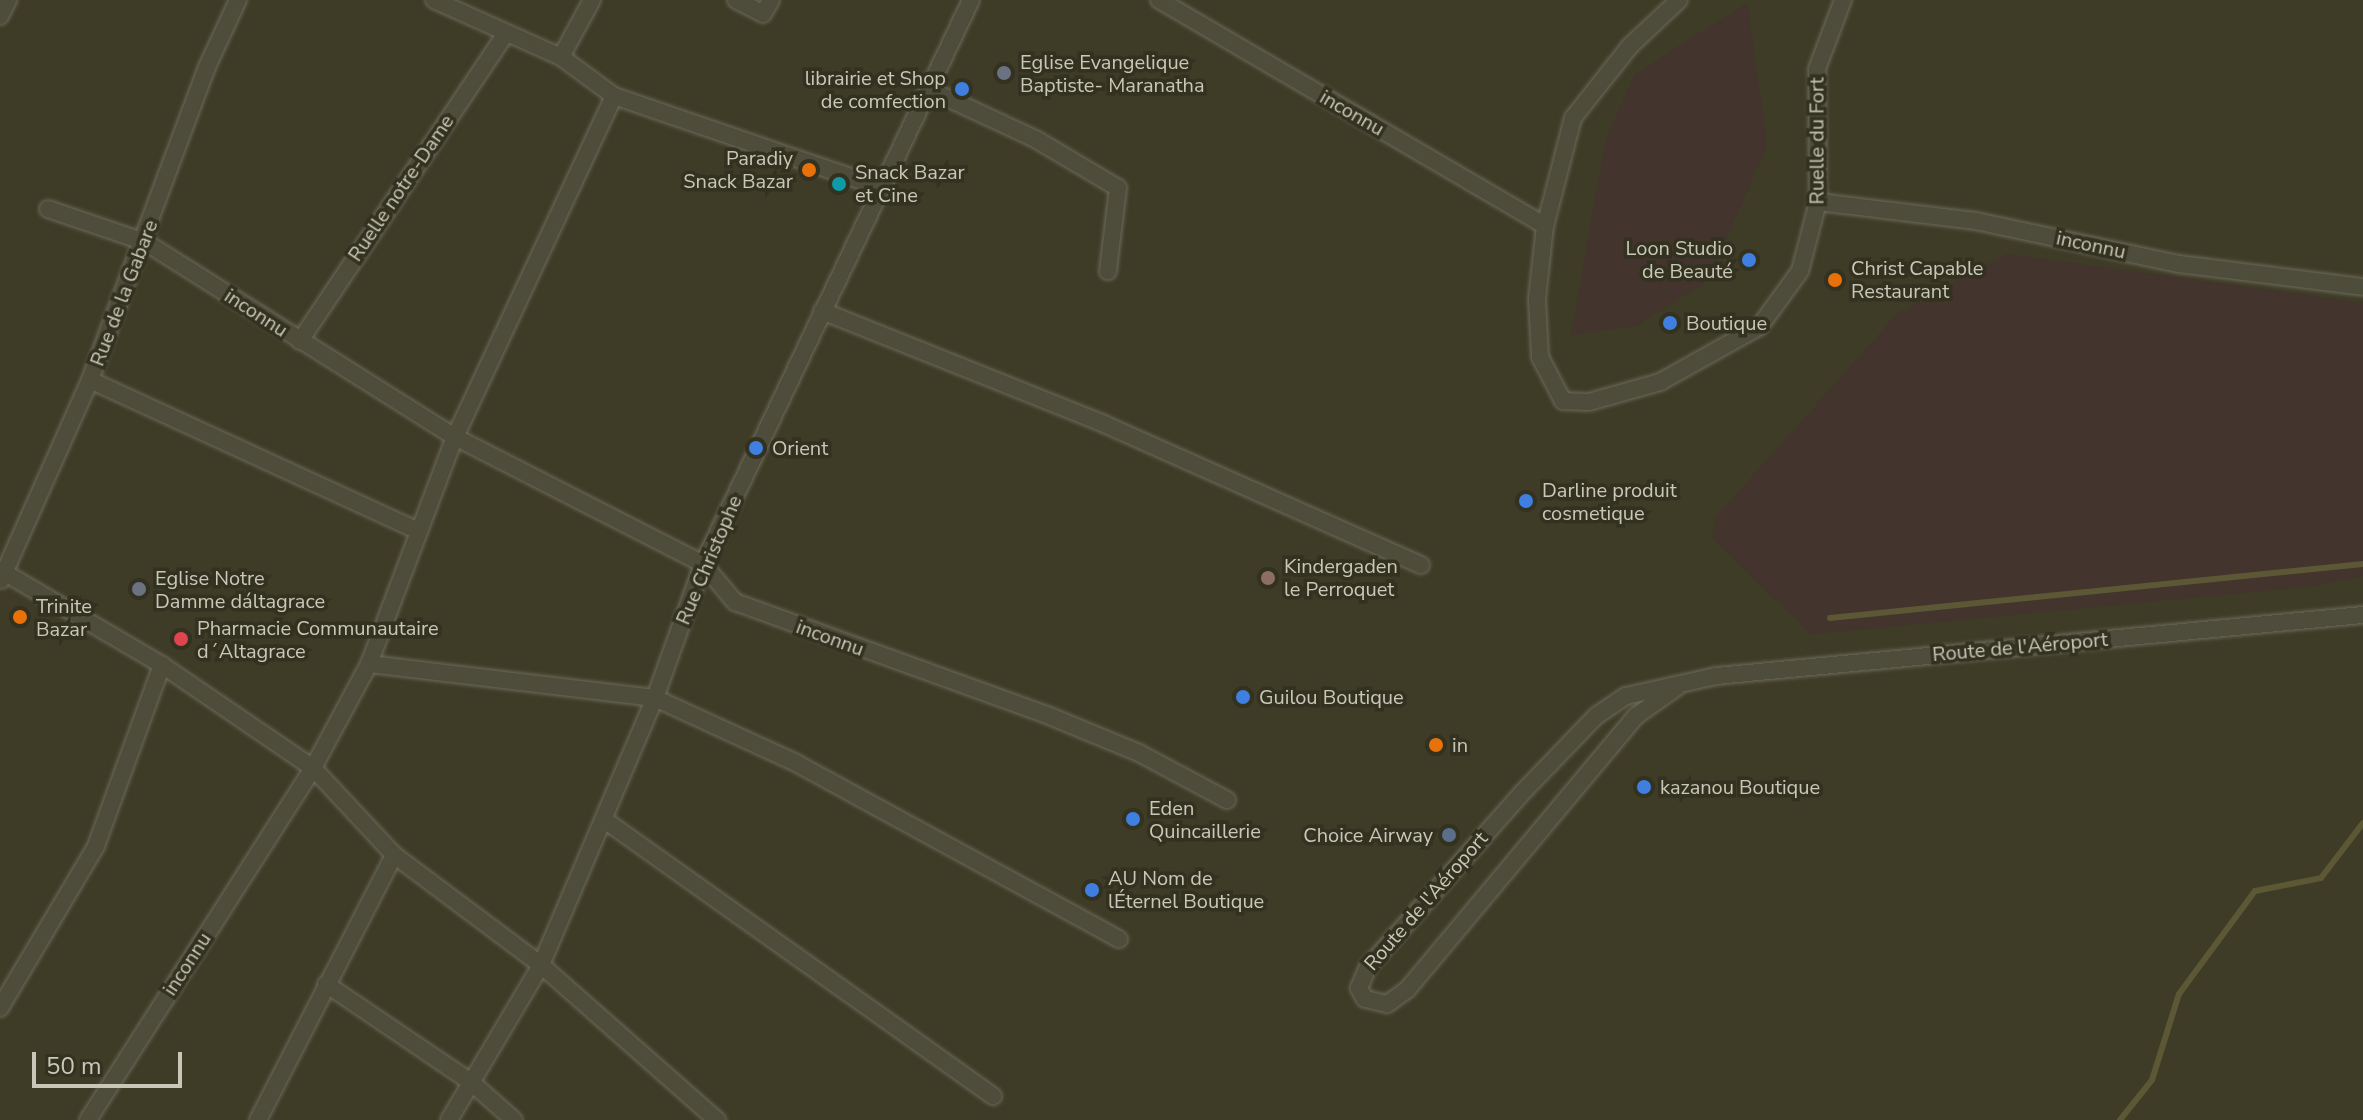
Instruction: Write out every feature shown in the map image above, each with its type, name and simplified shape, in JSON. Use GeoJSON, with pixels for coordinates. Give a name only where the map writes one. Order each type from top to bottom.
{"type":"FeatureCollection","features":[{"type":"Feature","properties":{"kind":"street"},"geometry":{"type":"LineString","coordinates":[[0,16],[8,0]]}},
{"type":"Feature","properties":{"kind":"street","name":"Rue de la Gabare"},"geometry":{"type":"LineString","coordinates":[[2,575],[90,380],[145,242],[207,67],[238,0]]}},
{"type":"Feature","properties":{"kind":"street"},"geometry":{"type":"LineString","coordinates":[[434,0],[504,36],[561,57],[614,96],[880,187]]}},
{"type":"Feature","properties":{"kind":"street"},"geometry":{"type":"LineString","coordinates":[[561,57],[592,0]]}},
{"type":"Feature","properties":{"kind":"street"},"geometry":{"type":"LineString","coordinates":[[736,0],[763,14],[771,0]]}},
{"type":"Feature","properties":{"kind":"street","name":"Rue Christophe"},"geometry":{"type":"LineString","coordinates":[[449,1120],[541,965],[606,821],[655,698],[703,564],[971,0]]}},
{"type":"Feature","properties":{"kind":"street","name":"inconnu"},"geometry":{"type":"LineString","coordinates":[[1159,0],[1545,226]]}},
{"type":"Feature","properties":{"kind":"street","name":"Ruelle du Fort"},"geometry":{"type":"LineString","coordinates":[[1679,0],[1630,46],[1573,118],[1545,226],[1537,299],[1540,357],[1563,401],[1589,402],[1660,382],[1760,326],[1800,271],[1818,202],[1817,69],[1843,0]]}},
{"type":"Feature","properties":{"kind":"street","name":"Ruelle notre-Dame"},"geometry":{"type":"LineString","coordinates":[[300,341],[504,36]]}},
{"type":"Feature","properties":{"kind":"street"},"geometry":{"type":"LineString","coordinates":[[930,90],[1037,140],[1118,188],[1108,271]]}},
{"type":"Feature","properties":{"kind":"street","name":"inconnu"},"geometry":{"type":"LineString","coordinates":[[88,1120],[313,768],[369,664],[455,437],[614,96]]}},
{"type":"Feature","properties":{"kind":"street","name":"inconnu"},"geometry":{"type":"LineString","coordinates":[[1818,202],[1976,221],[2179,264],[2363,287]]}},
{"type":"Feature","properties":{"kind":"street","name":"inconnu"},"geometry":{"type":"LineString","coordinates":[[48,209],[145,242],[455,437],[703,564],[735,602],[1066,723],[1139,753],[1227,800]]}},
{"type":"Feature","properties":{"kind":"street"},"geometry":{"type":"LineString","coordinates":[[822,311],[1104,424],[1421,565]]}},
{"type":"Feature","properties":{"kind":"street"},"geometry":{"type":"LineString","coordinates":[[90,380],[418,531]]}},
{"type":"Feature","properties":{"kind":"street"},"geometry":{"type":"LineString","coordinates":[[2,575],[162,665],[313,768],[394,855],[541,965],[717,1120]]}},
{"type":"Feature","properties":{"kind":"street","name":"Route de l'Aéroport"},"geometry":{"type":"LineString","coordinates":[[1677,687],[1636,716],[1408,989],[1387,1004],[1365,999],[1359,988],[1368,967],[1596,716],[1626,696],[1716,676],[2363,615]]}},
{"type":"Feature","properties":{"kind":"street"},"geometry":{"type":"LineString","coordinates":[[369,664],[655,698],[796,763],[1119,939]]}},
{"type":"Feature","properties":{"kind":"street"},"geometry":{"type":"LineString","coordinates":[[0,1008],[96,846],[162,665]]}},
{"type":"Feature","properties":{"kind":"street"},"geometry":{"type":"LineString","coordinates":[[606,821],[993,1096]]}},
{"type":"Feature","properties":{"kind":"street"},"geometry":{"type":"LineString","coordinates":[[258,1120],[394,855]]}},
{"type":"Feature","properties":{"kind":"street"},"geometry":{"type":"LineString","coordinates":[[326,984],[472,1083],[514,1120]]}},
{"type":"Feature","properties":{"kind":"shaded area"},"geometry":{"type":"Polygon","coordinates":[[[1747,3],[1767,146],[1708,280],[1638,325],[1571,335],[1606,138],[1635,74],[1747,3]]]}},
{"type":"Feature","properties":{"kind":"shaded area"},"geometry":{"type":"Polygon","coordinates":[[[2006,254],[2363,303],[2363,576],[2313,586],[1811,634],[1712,538],[1716,517],[1898,313],[2006,254]]]}},
{"type":"Feature","properties":{"kind":"waterway"},"geometry":{"type":"LineString","coordinates":[[1830,618],[2363,564]]}},
{"type":"Feature","properties":{"kind":"waterway"},"geometry":{"type":"LineString","coordinates":[[2120,1120],[2152,1080],[2179,994],[2255,891],[2321,878],[2363,823]]}},
{"type":"Feature","properties":{"kind":"place","name":"Eglise Evangelique Baptiste- Maranatha"},"geometry":{"type":"Point","coordinates":[1004,73]}},
{"type":"Feature","properties":{"kind":"place","name":"librairie et Shop de comfection"},"geometry":{"type":"Point","coordinates":[962,89]}},
{"type":"Feature","properties":{"kind":"place","name":"Paradiy Snack Bazar"},"geometry":{"type":"Point","coordinates":[809,170]}},
{"type":"Feature","properties":{"kind":"place","name":"Snack Bazar et Cine"},"geometry":{"type":"Point","coordinates":[839,184]}},
{"type":"Feature","properties":{"kind":"place","name":"Loon Studio de Beauté"},"geometry":{"type":"Point","coordinates":[1749,260]}},
{"type":"Feature","properties":{"kind":"place","name":"Christ Capable Restaurant"},"geometry":{"type":"Point","coordinates":[1835,280]}},
{"type":"Feature","properties":{"kind":"place","name":"Boutique"},"geometry":{"type":"Point","coordinates":[1670,323]}},
{"type":"Feature","properties":{"kind":"place","name":"Orient"},"geometry":{"type":"Point","coordinates":[756,448]}},
{"type":"Feature","properties":{"kind":"place","name":"Darline produit cosmetique"},"geometry":{"type":"Point","coordinates":[1526,501]}},
{"type":"Feature","properties":{"kind":"place","name":"Kindergaden le Perroquet"},"geometry":{"type":"Point","coordinates":[1268,578]}},
{"type":"Feature","properties":{"kind":"place","name":"Eglise Notre Damme dáltagrace"},"geometry":{"type":"Point","coordinates":[139,589]}},
{"type":"Feature","properties":{"kind":"place","name":"Trinite Bazar"},"geometry":{"type":"Point","coordinates":[20,617]}},
{"type":"Feature","properties":{"kind":"place","name":"Pharmacie Communautaire d´Altagrace"},"geometry":{"type":"Point","coordinates":[181,639]}},
{"type":"Feature","properties":{"kind":"place","name":"Guilou Boutique"},"geometry":{"type":"Point","coordinates":[1243,697]}},
{"type":"Feature","properties":{"kind":"place","name":"in"},"geometry":{"type":"Point","coordinates":[1436,745]}},
{"type":"Feature","properties":{"kind":"place","name":"kazanou Boutique"},"geometry":{"type":"Point","coordinates":[1644,787]}},
{"type":"Feature","properties":{"kind":"place","name":"Eden Quincaillerie"},"geometry":{"type":"Point","coordinates":[1133,819]}},
{"type":"Feature","properties":{"kind":"place","name":"Choice Airway"},"geometry":{"type":"Point","coordinates":[1449,835]}},
{"type":"Feature","properties":{"kind":"place","name":"AU Nom de lÉternel Boutique"},"geometry":{"type":"Point","coordinates":[1092,890]}}]}
